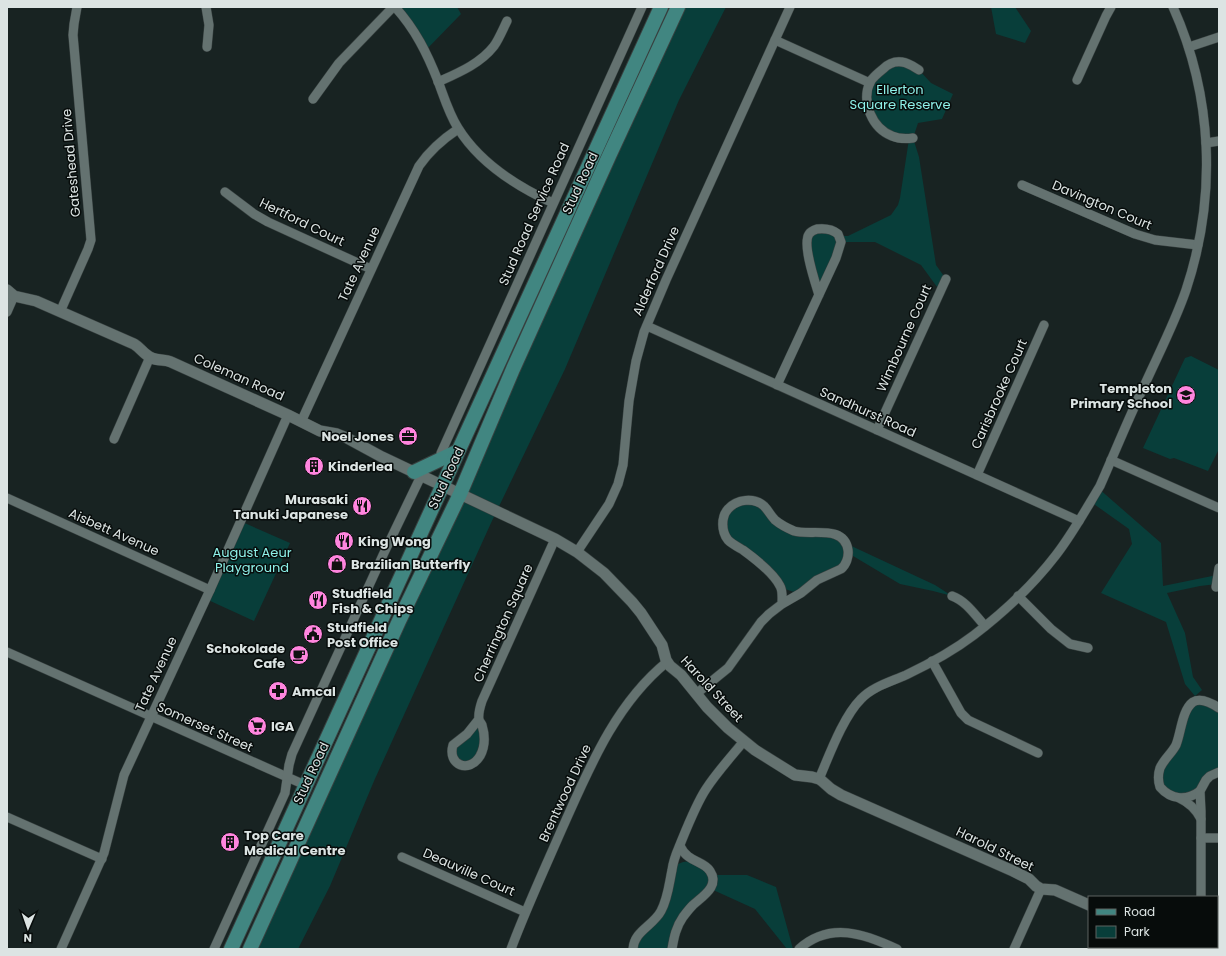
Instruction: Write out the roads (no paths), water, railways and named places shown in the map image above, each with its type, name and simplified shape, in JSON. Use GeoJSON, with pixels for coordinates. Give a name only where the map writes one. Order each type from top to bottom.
{"type":"FeatureCollection","features":[{"type":"Feature","properties":{"kind":"main road","name":"Stud Road"},"geometry":{"type":"LineString","coordinates":[[231,949],[661,7]]}},
{"type":"Feature","properties":{"kind":"main road","name":"Stud Road"},"geometry":{"type":"LineString","coordinates":[[250,949],[399,621],[460,494],[516,362],[678,7]]}},
{"type":"Feature","properties":{"kind":"main road"},"geometry":{"type":"LineString","coordinates":[[418,474],[458,451]]}},
{"type":"Feature","properties":{"kind":"street","name":"Gateshead Drive"},"geometry":{"type":"LineString","coordinates":[[60,312],[88,249],[90,240],[73,35],[77,7]]}},
{"type":"Feature","properties":{"kind":"street"},"geometry":{"type":"LineString","coordinates":[[206,7],[209,25],[207,48]]}},
{"type":"Feature","properties":{"kind":"street"},"geometry":{"type":"LineString","coordinates":[[313,99],[339,63],[394,7],[411,26],[419,39],[458,129],[481,155],[505,176],[529,191],[553,203]]}},
{"type":"Feature","properties":{"kind":"street","name":"Stud Road Service Road"},"geometry":{"type":"LineString","coordinates":[[441,452],[642,7]]}},
{"type":"Feature","properties":{"kind":"street","name":"Alderford Drive"},"geometry":{"type":"LineString","coordinates":[[577,552],[609,504],[618,484],[623,465],[629,401],[636,361],[647,326],[666,280],[790,7]]}},
{"type":"Feature","properties":{"kind":"street"},"geometry":{"type":"LineString","coordinates":[[1077,80],[1111,7]]}},
{"type":"Feature","properties":{"kind":"street"},"geometry":{"type":"LineString","coordinates":[[818,779],[849,714],[861,699],[871,690],[932,661],[953,649],[985,626],[1030,585],[1049,563],[1079,521],[1100,486],[1181,303],[1191,274],[1205,205],[1207,178],[1206,142],[1200,92],[1189,47],[1173,7]]}},
{"type":"Feature","properties":{"kind":"street"},"geometry":{"type":"LineString","coordinates":[[438,82],[472,65],[485,55],[497,42],[507,21]]}},
{"type":"Feature","properties":{"kind":"street"},"geometry":{"type":"LineString","coordinates":[[1189,47],[1219,37]]}},
{"type":"Feature","properties":{"kind":"street"},"geometry":{"type":"LineString","coordinates":[[775,40],[870,83]]}},
{"type":"Feature","properties":{"kind":"street"},"geometry":{"type":"LineString","coordinates":[[913,138],[892,136],[877,126],[869,109],[867,96],[870,83],[886,66],[896,62],[908,63],[919,70]]}},
{"type":"Feature","properties":{"kind":"street","name":"Tate Avenue"},"geometry":{"type":"LineString","coordinates":[[302,422],[419,166],[433,148],[458,129]]}},
{"type":"Feature","properties":{"kind":"street"},"geometry":{"type":"LineString","coordinates":[[1206,142],[1219,141]]}},
{"type":"Feature","properties":{"kind":"street","name":"Davington Court"},"geometry":{"type":"LineString","coordinates":[[1022,185],[1140,236],[1155,240],[1198,244]]}},
{"type":"Feature","properties":{"kind":"street","name":"Hertford Court"},"geometry":{"type":"LineString","coordinates":[[225,192],[254,214],[268,222],[371,269]]}},
{"type":"Feature","properties":{"kind":"street"},"geometry":{"type":"LineString","coordinates":[[777,385],[826,281],[841,242],[840,236],[836,232],[822,229],[811,232],[808,235],[807,243],[808,254],[819,295]]}},
{"type":"Feature","properties":{"kind":"street","name":"Wimbourne Court"},"geometry":{"type":"LineString","coordinates":[[877,430],[946,279]]}},
{"type":"Feature","properties":{"kind":"street","name":"Coleman Road"},"geometry":{"type":"LineString","coordinates":[[10,293],[21,298],[32,299],[134,344],[150,357],[168,360],[320,431],[337,434],[347,438],[382,457],[460,494]]}},
{"type":"Feature","properties":{"kind":"street"},"geometry":{"type":"LineString","coordinates":[[7,312],[10,293]]}},
{"type":"Feature","properties":{"kind":"street","name":"Carisbrooke Court"},"geometry":{"type":"LineString","coordinates":[[977,475],[1044,325]]}},
{"type":"Feature","properties":{"kind":"street","name":"Sandhurst Road"},"geometry":{"type":"LineString","coordinates":[[647,326],[1079,521]]}},
{"type":"Feature","properties":{"kind":"street"},"geometry":{"type":"LineString","coordinates":[[114,439],[150,357]]}},
{"type":"Feature","properties":{"kind":"street","name":"Tate Avenue"},"geometry":{"type":"LineString","coordinates":[[61,949],[108,843],[124,774],[210,590],[288,415]]}},
{"type":"Feature","properties":{"kind":"street"},"geometry":{"type":"LineString","coordinates":[[450,432],[464,438]]}},
{"type":"Feature","properties":{"kind":"street"},"geometry":{"type":"LineString","coordinates":[[1111,460],[1219,508]]}},
{"type":"Feature","properties":{"kind":"street","name":"Stud Road"},"geometry":{"type":"LineString","coordinates":[[214,949],[285,793],[292,754],[418,474]]}},
{"type":"Feature","properties":{"kind":"street","name":"Harold Street"},"geometry":{"type":"LineString","coordinates":[[460,494],[556,539],[577,552],[604,573],[641,613],[662,645],[667,662],[671,667],[681,675],[715,716],[755,750],[794,775],[818,779],[841,795],[1014,871],[1029,879],[1041,889],[1055,890],[1088,906]]}},
{"type":"Feature","properties":{"kind":"street","name":"Aisbett Avenue"},"geometry":{"type":"LineString","coordinates":[[7,498],[210,590]]}},
{"type":"Feature","properties":{"kind":"street"},"geometry":{"type":"LineString","coordinates":[[696,694],[728,668],[761,622],[782,604],[801,593],[817,580],[844,567],[847,560],[848,553],[845,543],[840,537],[832,533],[805,533],[789,528],[776,521],[765,507],[758,502],[746,500],[734,504],[728,509],[724,516],[723,524],[726,536],[732,543],[755,559],[780,586],[789,591],[801,593]]}},
{"type":"Feature","properties":{"kind":"street","name":"Cherrington Square"},"geometry":{"type":"LineString","coordinates":[[479,719],[482,725],[484,737],[482,751],[474,763],[465,766],[460,765],[456,763],[452,756],[453,745],[467,734],[479,719],[482,701],[556,539]]}},
{"type":"Feature","properties":{"kind":"street"},"geometry":{"type":"LineString","coordinates":[[1216,587],[1219,568]]}},
{"type":"Feature","properties":{"kind":"street"},"geometry":{"type":"LineString","coordinates":[[780,586],[782,604]]}},
{"type":"Feature","properties":{"kind":"street"},"geometry":{"type":"LineString","coordinates":[[952,596],[958,598],[964,603],[985,626]]}},
{"type":"Feature","properties":{"kind":"street"},"geometry":{"type":"LineString","coordinates":[[1018,596],[1051,629],[1070,644],[1088,648]]}},
{"type":"Feature","properties":{"kind":"street","name":"Somerset Street"},"geometry":{"type":"LineString","coordinates":[[7,652],[305,785]]}},
{"type":"Feature","properties":{"kind":"street"},"geometry":{"type":"LineString","coordinates":[[932,661],[961,713],[965,717],[973,723],[1038,753]]}},
{"type":"Feature","properties":{"kind":"street","name":"Brentwood Drive"},"geometry":{"type":"LineString","coordinates":[[511,949],[525,912],[589,770],[613,725],[642,686],[667,662]]}},
{"type":"Feature","properties":{"kind":"street"},"geometry":{"type":"LineString","coordinates":[[1201,821],[1196,811],[1190,804],[1166,793],[1160,787],[1159,779],[1161,767],[1180,734],[1184,715],[1193,703],[1204,701],[1219,708]]}},
{"type":"Feature","properties":{"kind":"street"},"geometry":{"type":"LineString","coordinates":[[634,949],[637,936],[653,922],[663,906],[667,895],[673,866],[700,800],[744,741]]}},
{"type":"Feature","properties":{"kind":"street"},"geometry":{"type":"LineString","coordinates":[[1178,798],[1190,797],[1200,791],[1206,780],[1210,776],[1219,772]]}},
{"type":"Feature","properties":{"kind":"street"},"geometry":{"type":"LineString","coordinates":[[1200,791],[1201,896]]}},
{"type":"Feature","properties":{"kind":"street"},"geometry":{"type":"LineString","coordinates":[[7,817],[102,859]]}},
{"type":"Feature","properties":{"kind":"street"},"geometry":{"type":"LineString","coordinates":[[1201,838],[1219,838]]}},
{"type":"Feature","properties":{"kind":"street"},"geometry":{"type":"LineString","coordinates":[[672,949],[674,936],[683,918],[690,908],[709,891],[713,880],[710,871],[706,866],[694,861],[685,854],[680,846]]}},
{"type":"Feature","properties":{"kind":"street","name":"Deauville Court"},"geometry":{"type":"LineString","coordinates":[[402,856],[525,912]]}},
{"type":"Feature","properties":{"kind":"street"},"geometry":{"type":"LineString","coordinates":[[673,866],[683,862],[694,861]]}},
{"type":"Feature","properties":{"kind":"street"},"geometry":{"type":"LineString","coordinates":[[1014,949],[1041,889]]}},
{"type":"Feature","properties":{"kind":"street"},"geometry":{"type":"LineString","coordinates":[[799,949],[811,940],[822,936],[854,933],[866,936],[897,949]]}},
{"type":"Feature","properties":{"kind":"place","name":"Templeton Primary School"},"geometry":{"type":"Point","coordinates":[1186,395]}},
{"type":"Feature","properties":{"kind":"place","name":"Noel Jones"},"geometry":{"type":"Point","coordinates":[408,436]}},
{"type":"Feature","properties":{"kind":"place","name":"Kinderlea"},"geometry":{"type":"Point","coordinates":[314,466]}},
{"type":"Feature","properties":{"kind":"place","name":"Murasaki Tanuki Japanese"},"geometry":{"type":"Point","coordinates":[362,506]}},
{"type":"Feature","properties":{"kind":"place","name":"King Wong"},"geometry":{"type":"Point","coordinates":[344,541]}},
{"type":"Feature","properties":{"kind":"place","name":"Brazilian Butterfly"},"geometry":{"type":"Point","coordinates":[337,564]}},
{"type":"Feature","properties":{"kind":"place","name":"Studfield Fish & Chips"},"geometry":{"type":"Point","coordinates":[318,600]}},
{"type":"Feature","properties":{"kind":"place","name":"Studfield Post Office"},"geometry":{"type":"Point","coordinates":[313,634]}},
{"type":"Feature","properties":{"kind":"place","name":"Schokolade Cafe"},"geometry":{"type":"Point","coordinates":[299,655]}},
{"type":"Feature","properties":{"kind":"place","name":"Amcal"},"geometry":{"type":"Point","coordinates":[278,691]}},
{"type":"Feature","properties":{"kind":"place","name":"IGA"},"geometry":{"type":"Point","coordinates":[257,726]}},
{"type":"Feature","properties":{"kind":"place","name":"Top Care Medical Centre"},"geometry":{"type":"Point","coordinates":[230,842]}},
{"type":"Feature","properties":{"kind":"park label","name":"Ellerton Square Reserve"},"geometry":{"type":"Point","coordinates":[900,96]}},
{"type":"Feature","properties":{"kind":"park label","name":"August Aeur Playground"},"geometry":{"type":"Point","coordinates":[252,560]}}]}
